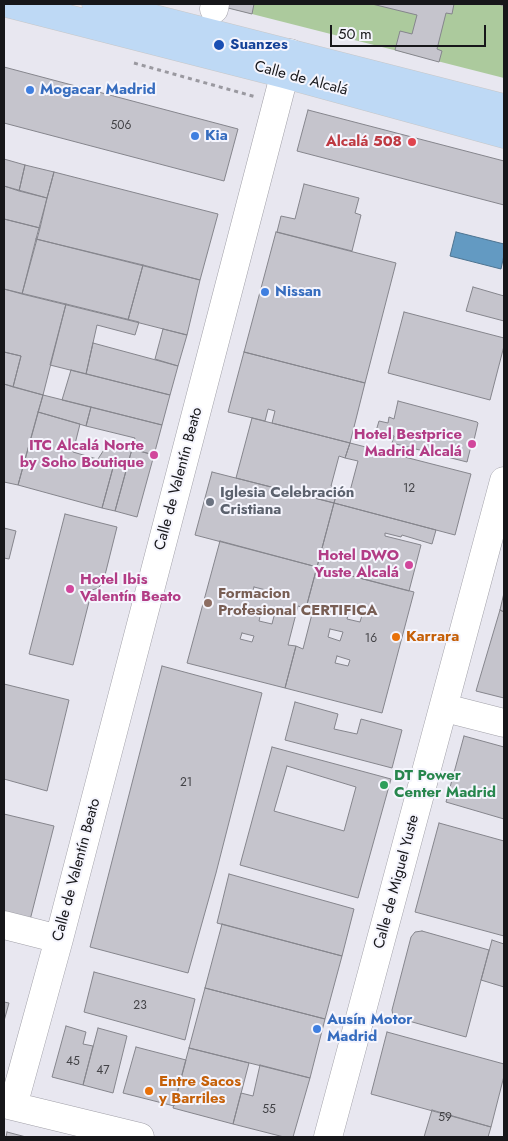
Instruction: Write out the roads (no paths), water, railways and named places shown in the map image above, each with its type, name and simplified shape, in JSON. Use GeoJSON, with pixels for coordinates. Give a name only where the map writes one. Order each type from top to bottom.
{"type":"FeatureCollection","features":[{"type":"Feature","properties":{"kind":"main road","name":"Calle de Alcalá"},"geometry":{"type":"LineString","coordinates":[[10,4],[287,64],[504,108]]}},
{"type":"Feature","properties":{"kind":"main road","name":"Calle de Alcalá"},"geometry":{"type":"LineString","coordinates":[[96,4],[504,134]]}},
{"type":"Feature","properties":{"kind":"street","name":"Calle de Valentín Beato"},"geometry":{"type":"LineString","coordinates":[[9,1105],[59,939],[287,64]]}},
{"type":"Feature","properties":{"kind":"street","name":"Calle de Miguel Yuste"},"geometry":{"type":"LineString","coordinates":[[328,1137],[504,482]]}},
{"type":"Feature","properties":{"kind":"street"},"geometry":{"type":"LineString","coordinates":[[444,708],[504,723]]}},
{"type":"Feature","properties":{"kind":"street"},"geometry":{"type":"LineString","coordinates":[[4,925],[59,939]]}},
{"type":"Feature","properties":{"kind":"street"},"geometry":{"type":"LineString","coordinates":[[9,1105],[140,1137]]}},
{"type":"Feature","properties":{"kind":"water"},"geometry":{"type":"Polygon","coordinates":[[[456,232],[504,244],[501,269],[450,256],[456,232]]]}},
{"type":"Feature","properties":{"kind":"place","name":"Suanzes"},"geometry":{"type":"Point","coordinates":[219,45]}},
{"type":"Feature","properties":{"kind":"place","name":"Mogacar Madrid"},"geometry":{"type":"Point","coordinates":[30,90]}},
{"type":"Feature","properties":{"kind":"place","name":"Kia"},"geometry":{"type":"Point","coordinates":[195,136]}},
{"type":"Feature","properties":{"kind":"place","name":"Alcalá 508"},"geometry":{"type":"Point","coordinates":[412,142]}},
{"type":"Feature","properties":{"kind":"place","name":"Nissan"},"geometry":{"type":"Point","coordinates":[265,292]}},
{"type":"Feature","properties":{"kind":"place","name":"Hotel Bestprice Madrid Alcalá"},"geometry":{"type":"Point","coordinates":[472,444]}},
{"type":"Feature","properties":{"kind":"place","name":"ITC Alcalá Norte by Soho Boutique"},"geometry":{"type":"Point","coordinates":[154,455]}},
{"type":"Feature","properties":{"kind":"place","name":"Iglesia Celebración Cristiana"},"geometry":{"type":"Point","coordinates":[210,502]}},
{"type":"Feature","properties":{"kind":"place","name":"Hotel DWO Yuste Alcalá"},"geometry":{"type":"Point","coordinates":[409,565]}},
{"type":"Feature","properties":{"kind":"place","name":"Hotel Ibis Valentín Beato"},"geometry":{"type":"Point","coordinates":[70,589]}},
{"type":"Feature","properties":{"kind":"place","name":"Formacion Profesional CERTIFICA"},"geometry":{"type":"Point","coordinates":[208,603]}},
{"type":"Feature","properties":{"kind":"place","name":"Karrara"},"geometry":{"type":"Point","coordinates":[396,637]}},
{"type":"Feature","properties":{"kind":"place","name":"DT Power Center Madrid"},"geometry":{"type":"Point","coordinates":[384,785]}},
{"type":"Feature","properties":{"kind":"place","name":"Ausín Motor Madrid"},"geometry":{"type":"Point","coordinates":[317,1029]}},
{"type":"Feature","properties":{"kind":"place","name":"Entre Sacos y Barriles"},"geometry":{"type":"Point","coordinates":[149,1091]}}]}
